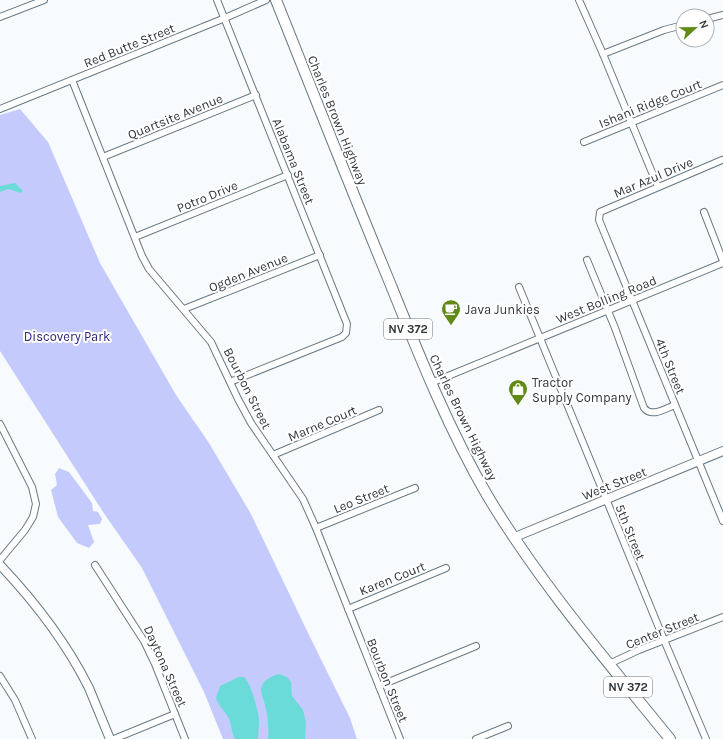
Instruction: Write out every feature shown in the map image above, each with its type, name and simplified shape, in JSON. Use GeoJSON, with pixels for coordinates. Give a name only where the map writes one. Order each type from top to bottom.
{"type":"FeatureCollection","features":[{"type":"Feature","properties":{"kind":"main road","name":"Charles Brown Highway"},"geometry":{"type":"LineString","coordinates":[[276,0],[430,384],[468,460],[515,537],[566,608],[670,739]]}},
{"type":"Feature","properties":{"kind":"street"},"geometry":{"type":"LineString","coordinates":[[0,17],[44,0]]}},
{"type":"Feature","properties":{"kind":"street","name":"Alabama Street"},"geometry":{"type":"LineString","coordinates":[[218,0],[347,324],[347,330],[342,337],[230,382]]}},
{"type":"Feature","properties":{"kind":"street","name":"Red Butte Street"},"geometry":{"type":"LineString","coordinates":[[0,109],[266,0]]}},
{"type":"Feature","properties":{"kind":"street"},"geometry":{"type":"LineString","coordinates":[[579,0],[632,122],[658,187]]}},
{"type":"Feature","properties":{"kind":"street"},"geometry":{"type":"LineString","coordinates":[[603,54],[675,27]]}},
{"type":"Feature","properties":{"kind":"street","name":"Bourbon Street"},"geometry":{"type":"LineString","coordinates":[[72,80],[149,269],[211,342],[251,423],[302,499],[316,528],[400,739]]}},
{"type":"Feature","properties":{"kind":"street","name":"Ishani Ridge Court"},"geometry":{"type":"LineString","coordinates":[[584,142],[723,85]]}},
{"type":"Feature","properties":{"kind":"street","name":"Quartsite Avenue"},"geometry":{"type":"LineString","coordinates":[[104,157],[256,95]]}},
{"type":"Feature","properties":{"kind":"street","name":"Mar Azul Drive"},"geometry":{"type":"LineString","coordinates":[[599,220],[600,212],[722,160]]}},
{"type":"Feature","properties":{"kind":"street","name":"Potro Drive"},"geometry":{"type":"LineString","coordinates":[[135,237],[288,175]]}},
{"type":"Feature","properties":{"kind":"street"},"geometry":{"type":"LineString","coordinates":[[704,212],[723,262]]}},
{"type":"Feature","properties":{"kind":"street","name":"4th Street"},"geometry":{"type":"LineString","coordinates":[[599,220],[723,521]]}},
{"type":"Feature","properties":{"kind":"street","name":"Ogden Avenue"},"geometry":{"type":"LineString","coordinates":[[184,309],[320,255]]}},
{"type":"Feature","properties":{"kind":"street"},"geometry":{"type":"LineString","coordinates":[[587,260],[644,408],[651,413],[675,405]]}},
{"type":"Feature","properties":{"kind":"street","name":"West Bolling Road"},"geometry":{"type":"LineString","coordinates":[[430,384],[723,262]]}},
{"type":"Feature","properties":{"kind":"street","name":"5th Street"},"geometry":{"type":"LineString","coordinates":[[520,287],[706,739]]}},
{"type":"Feature","properties":{"kind":"street","name":"Marne Court"},"geometry":{"type":"LineString","coordinates":[[273,455],[379,410]]}},
{"type":"Feature","properties":{"kind":"street"},"geometry":{"type":"LineString","coordinates":[[0,424],[32,487],[36,504],[33,518],[0,560]]}},
{"type":"Feature","properties":{"kind":"street","name":"West Street"},"geometry":{"type":"LineString","coordinates":[[515,537],[723,451]]}},
{"type":"Feature","properties":{"kind":"street","name":"Leo Street"},"geometry":{"type":"LineString","coordinates":[[316,528],[415,488]]}},
{"type":"Feature","properties":{"kind":"street"},"geometry":{"type":"LineString","coordinates":[[0,565],[21,587],[44,615],[66,648],[89,688],[110,739]]}},
{"type":"Feature","properties":{"kind":"street","name":"Daytona Street"},"geometry":{"type":"LineString","coordinates":[[95,565],[139,630],[155,664],[185,739]]}},
{"type":"Feature","properties":{"kind":"street","name":"Karen Court"},"geometry":{"type":"LineString","coordinates":[[348,608],[446,568]]}},
{"type":"Feature","properties":{"kind":"street","name":"Center Street"},"geometry":{"type":"LineString","coordinates":[[609,664],[638,650],[723,617]]}},
{"type":"Feature","properties":{"kind":"street"},"geometry":{"type":"LineString","coordinates":[[379,686],[476,646]]}},
{"type":"Feature","properties":{"kind":"street"},"geometry":{"type":"LineString","coordinates":[[0,676],[15,700],[32,739]]}},
{"type":"Feature","properties":{"kind":"street"},"geometry":{"type":"LineString","coordinates":[[114,739],[175,714]]}},
{"type":"Feature","properties":{"kind":"street"},"geometry":{"type":"LineString","coordinates":[[476,739],[508,726]]}},
{"type":"Feature","properties":{"kind":"green space","name":"Discovery Park"},"geometry":{"type":"Polygon","coordinates":[[[20,109],[48,142],[100,263],[176,395],[209,443],[251,514],[350,718],[357,739],[223,739],[204,692],[142,568],[103,512],[0,351],[0,115],[20,109]]]}},
{"type":"Feature","properties":{"kind":"green space"},"geometry":{"type":"Polygon","coordinates":[[[59,468],[69,472],[92,503],[93,511],[98,512],[102,519],[100,524],[88,525],[94,542],[89,548],[77,543],[58,517],[51,490],[57,485],[55,474],[59,468]]]}},
{"type":"Feature","properties":{"kind":"shaded area"},"geometry":{"type":"Polygon","coordinates":[[[15,183],[23,191],[21,193],[8,189],[0,192],[0,186],[15,183]]]}},
{"type":"Feature","properties":{"kind":"shaded area"},"geometry":{"type":"Polygon","coordinates":[[[279,674],[287,677],[291,682],[292,696],[303,710],[306,722],[305,739],[268,739],[268,717],[261,689],[265,681],[270,677],[279,674]]]}},
{"type":"Feature","properties":{"kind":"shaded area"},"geometry":{"type":"Polygon","coordinates":[[[239,677],[244,677],[247,680],[254,697],[259,720],[258,739],[235,739],[229,720],[216,698],[220,686],[239,677]]]}},
{"type":"Feature","properties":{"kind":"place","name":"Java Junkies"},"geometry":{"type":"Point","coordinates":[451,326]}},
{"type":"Feature","properties":{"kind":"place","name":"Tractor Supply Company"},"geometry":{"type":"Point","coordinates":[518,406]}}]}
